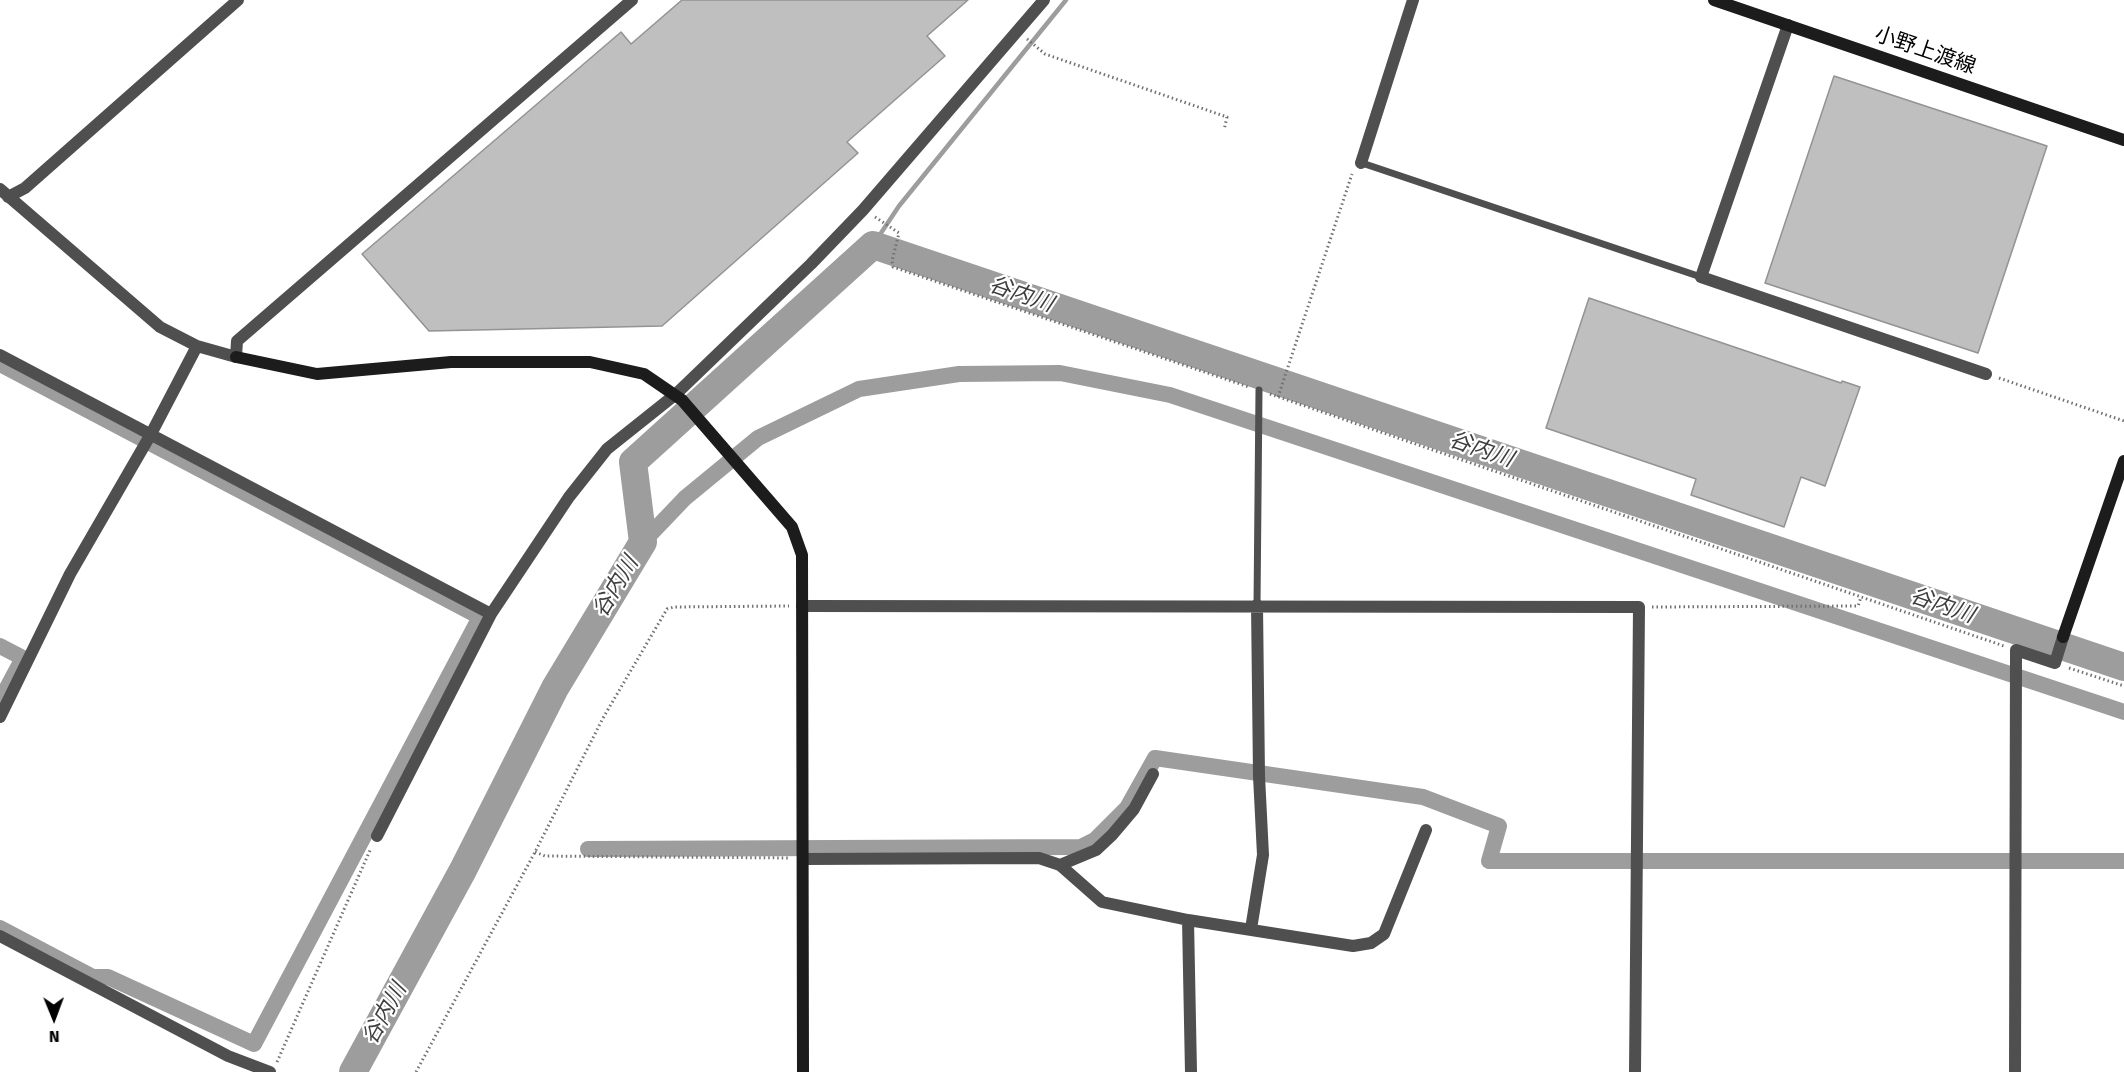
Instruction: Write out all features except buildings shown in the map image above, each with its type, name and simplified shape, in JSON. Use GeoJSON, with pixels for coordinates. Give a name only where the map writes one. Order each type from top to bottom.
{"type":"FeatureCollection","features":[{"type":"Feature","properties":{"kind":"street"},"geometry":{"type":"LineString","coordinates":[[4,193],[25,188],[238,0]]}},
{"type":"Feature","properties":{"kind":"street"},"geometry":{"type":"LineString","coordinates":[[236,357],[237,341],[632,0]]}},
{"type":"Feature","properties":{"kind":"street"},"geometry":{"type":"LineString","coordinates":[[377,836],[491,614],[568,497],[606,449],[679,397],[863,210],[1044,0]]}},
{"type":"Feature","properties":{"kind":"street"},"geometry":{"type":"LineString","coordinates":[[1359,162],[1413,0]]}},
{"type":"Feature","properties":{"kind":"street","name":"小野上渡線"},"geometry":{"type":"LineString","coordinates":[[1714,0],[2124,140]]}},
{"type":"Feature","properties":{"kind":"street"},"geometry":{"type":"LineString","coordinates":[[1788,25],[1701,277],[1986,374]]}},
{"type":"Feature","properties":{"kind":"street"},"geometry":{"type":"LineString","coordinates":[[4,193],[160,327],[197,346],[236,357],[317,374],[452,362],[590,363],[644,374],[679,397],[792,527],[802,555],[803,1072]]}},
{"type":"Feature","properties":{"kind":"street"},"geometry":{"type":"LineString","coordinates":[[0,717],[70,574],[151,434],[197,346]]}},
{"type":"Feature","properties":{"kind":"street"},"geometry":{"type":"LineString","coordinates":[[0,355],[491,614]]}},
{"type":"Feature","properties":{"kind":"street"},"geometry":{"type":"LineString","coordinates":[[2015,1072],[2016,650],[2056,660],[2124,461]]}},
{"type":"Feature","properties":{"kind":"street"},"geometry":{"type":"LineString","coordinates":[[1251,929],[1263,855],[1259,776],[1257,605]]}},
{"type":"Feature","properties":{"kind":"street"},"geometry":{"type":"LineString","coordinates":[[802,606],[1639,607],[1635,1072]]}},
{"type":"Feature","properties":{"kind":"street"},"geometry":{"type":"LineString","coordinates":[[1060,865],[1096,850],[1112,836],[1134,809],[1153,774]]}},
{"type":"Feature","properties":{"kind":"street"},"geometry":{"type":"LineString","coordinates":[[803,859],[1039,858],[1060,865],[1102,902],[1188,920],[1353,946],[1371,943],[1384,934],[1426,830]]}},
{"type":"Feature","properties":{"kind":"street"},"geometry":{"type":"LineString","coordinates":[[1188,920],[1191,1072]]}},
{"type":"Feature","properties":{"kind":"street"},"geometry":{"type":"LineString","coordinates":[[0,936],[228,1056],[271,1072]]}},
{"type":"Feature","properties":{"kind":"lane"},"geometry":{"type":"LineString","coordinates":[[1359,162],[1701,277]]}},
{"type":"Feature","properties":{"kind":"lane"},"geometry":{"type":"LineString","coordinates":[[1257,605],[1259,390]]}},
{"type":"Feature","properties":{"kind":"path"},"geometry":{"type":"LineString","coordinates":[[1025,38],[1045,54],[1227,117],[1224,130]]}},
{"type":"Feature","properties":{"kind":"path"},"geometry":{"type":"LineString","coordinates":[[1279,395],[1359,162]]}},
{"type":"Feature","properties":{"kind":"path"},"geometry":{"type":"LineString","coordinates":[[871,214],[899,233],[900,239],[892,261],[893,267],[1279,395],[2016,650]]}},
{"type":"Feature","properties":{"kind":"path"},"geometry":{"type":"LineString","coordinates":[[1986,374],[2124,421]]}},
{"type":"Feature","properties":{"kind":"path"},"geometry":{"type":"LineString","coordinates":[[1639,607],[1858,606],[1861,597]]}},
{"type":"Feature","properties":{"kind":"path"},"geometry":{"type":"LineString","coordinates":[[416,1072],[535,852],[603,718],[667,609],[674,607],[802,606]]}},
{"type":"Feature","properties":{"kind":"path"},"geometry":{"type":"LineString","coordinates":[[2056,660],[2124,686]]}},
{"type":"Feature","properties":{"kind":"path"},"geometry":{"type":"LineString","coordinates":[[271,1072],[377,836]]}},
{"type":"Feature","properties":{"kind":"path"},"geometry":{"type":"LineString","coordinates":[[535,852],[545,856],[803,859]]}},
{"type":"Feature","properties":{"kind":"waterway"},"geometry":{"type":"LineString","coordinates":[[873,245],[899,206],[1066,0]]}},
{"type":"Feature","properties":{"kind":"waterway","name":"谷内川"},"geometry":{"type":"LineString","coordinates":[[353,1072],[463,870],[555,688],[643,542],[633,462],[873,245],[2124,667]]}},
{"type":"Feature","properties":{"kind":"waterway"},"geometry":{"type":"LineString","coordinates":[[0,364],[480,617],[254,1044],[108,977],[93,977],[0,928]]}},
{"type":"Feature","properties":{"kind":"waterway"},"geometry":{"type":"LineString","coordinates":[[643,542],[685,498],[758,438],[859,389],[959,374],[1060,373],[1170,395],[2124,712]]}},
{"type":"Feature","properties":{"kind":"waterway"},"geometry":{"type":"LineString","coordinates":[[0,646],[23,658],[0,701]]}},
{"type":"Feature","properties":{"kind":"waterway"},"geometry":{"type":"LineString","coordinates":[[588,849],[1081,847],[1095,840],[1127,808],[1155,758],[1423,797],[1499,826],[1489,861],[2124,861]]}}]}
